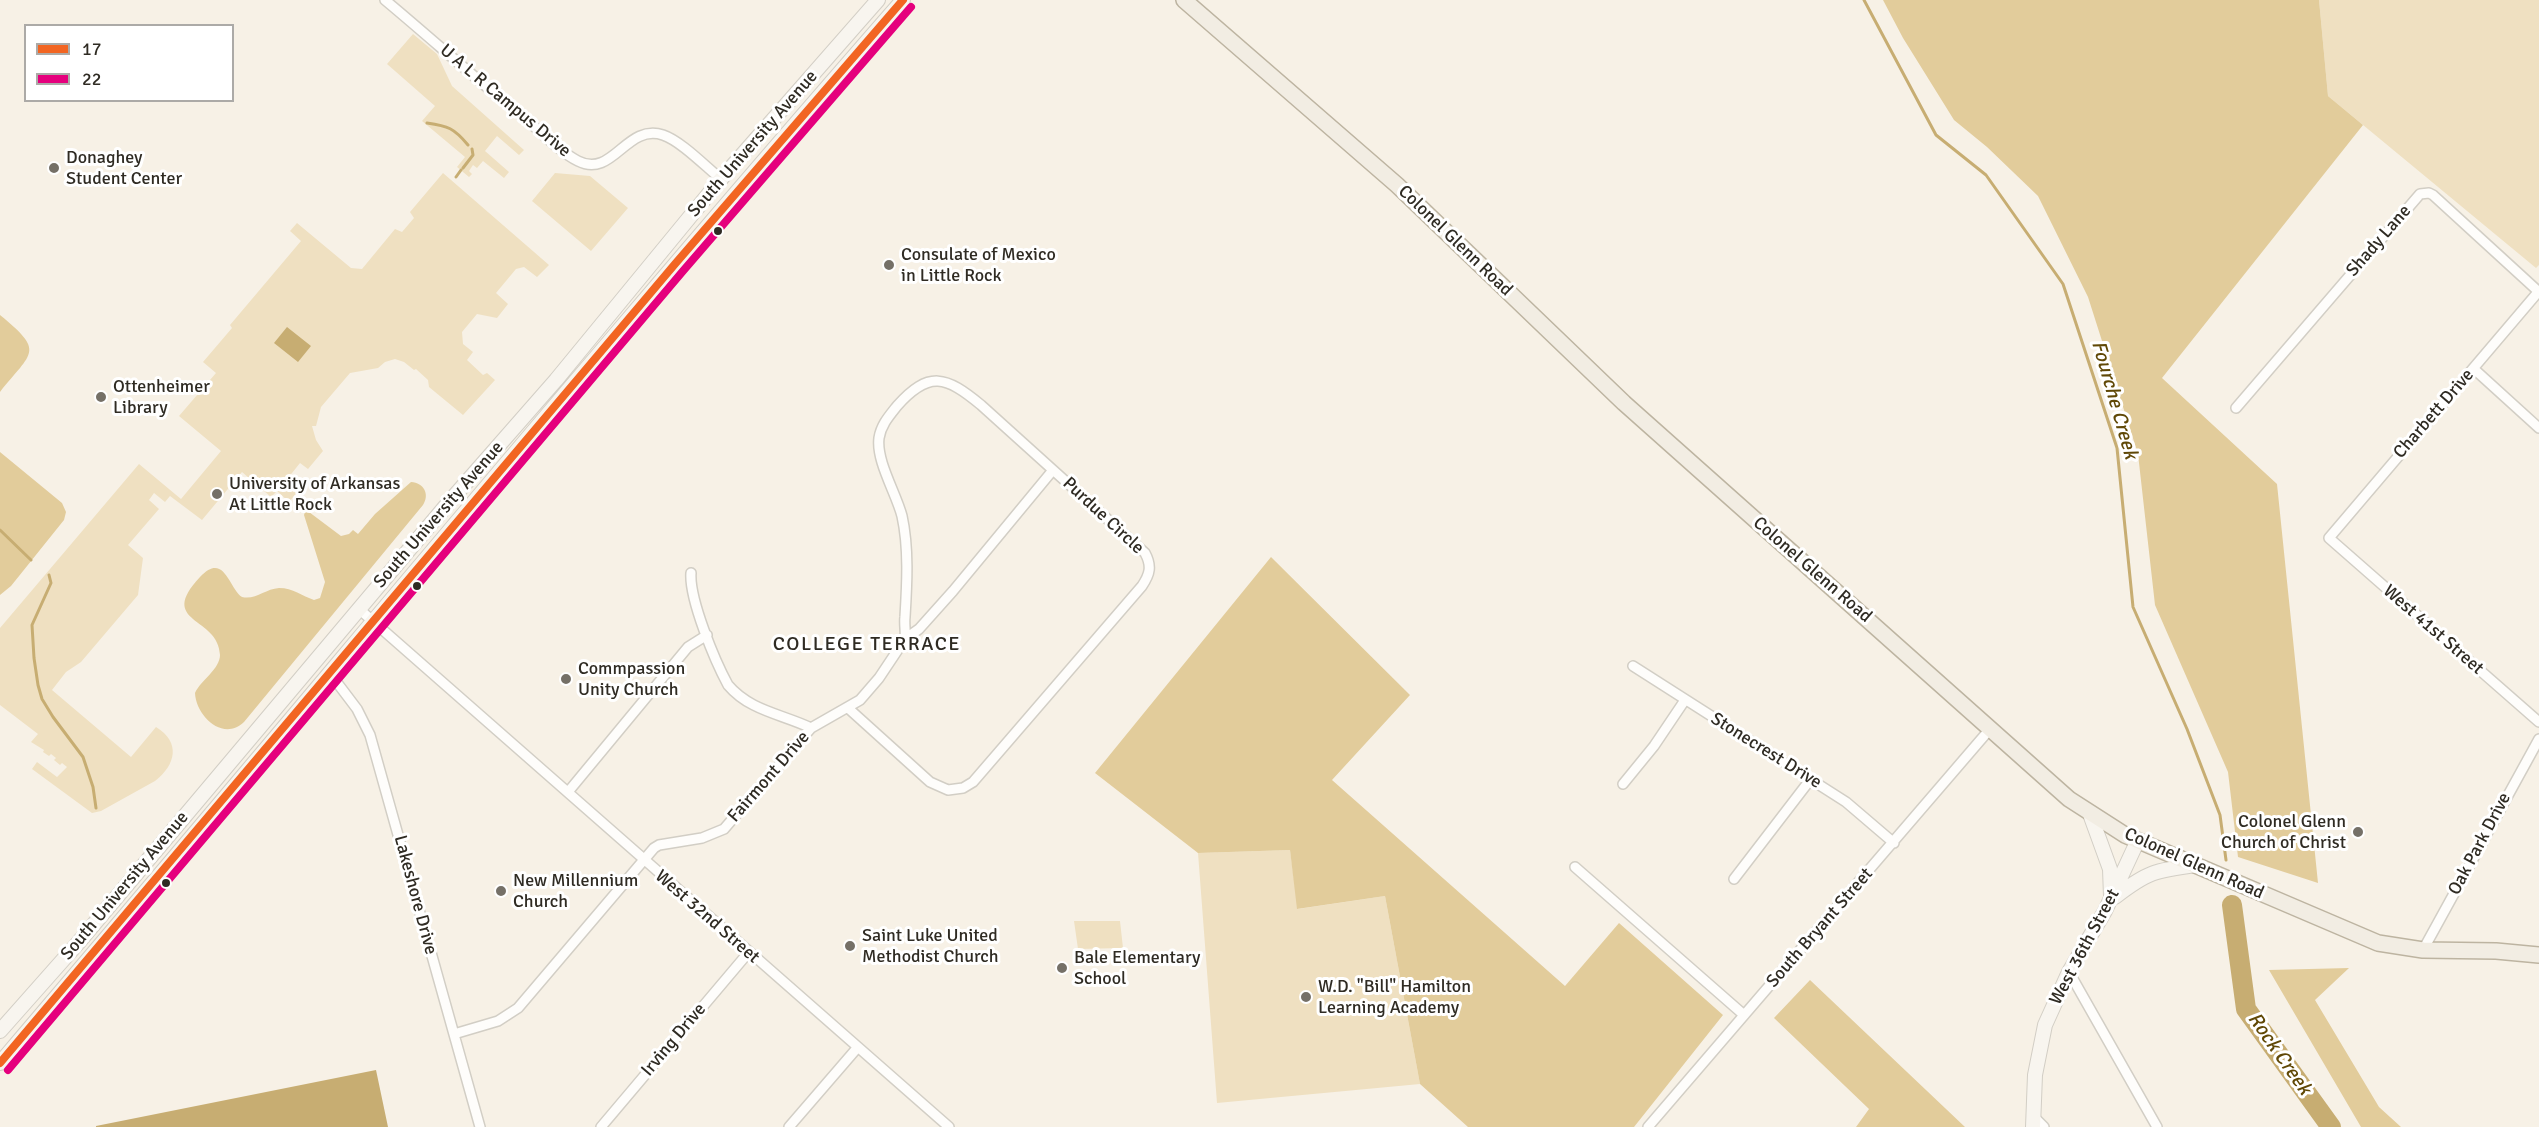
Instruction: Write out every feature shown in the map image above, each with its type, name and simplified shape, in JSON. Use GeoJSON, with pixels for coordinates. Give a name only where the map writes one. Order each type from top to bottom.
{"type":"FeatureCollection","features":[{"type":"Feature","properties":{"kind":"main road","name":"South University Avenue"},"geometry":{"type":"LineString","coordinates":[[0,1031],[86,934],[359,609],[550,387],[721,179],[878,0]]}},
{"type":"Feature","properties":{"kind":"main road","name":"South University Avenue"},"geometry":{"type":"LineString","coordinates":[[0,1064],[736,192],[903,0]]}},
{"type":"Feature","properties":{"kind":"main road","name":"Colonel Glenn Road"},"geometry":{"type":"LineString","coordinates":[[1184,0],[1397,185],[1624,403],[2069,799],[2090,814],[2138,840],[2378,943],[2423,950],[2496,951],[2539,955]]}},
{"type":"Feature","properties":{"kind":"main road"},"geometry":{"type":"LineString","coordinates":[[2090,814],[2110,869],[2111,900]]}},
{"type":"Feature","properties":{"kind":"main road","name":"West 36th Street"},"geometry":{"type":"LineString","coordinates":[[2033,1121],[2035,1076],[2043,1031],[2069,972],[2111,900],[2138,840]]}},
{"type":"Feature","properties":{"kind":"main road"},"geometry":{"type":"LineString","coordinates":[[2111,900],[2135,881],[2156,870],[2196,865]]}},
{"type":"Feature","properties":{"kind":"street","name":"U A L R Campus Drive"},"geometry":{"type":"LineString","coordinates":[[385,0],[579,162],[596,164],[604,161],[638,135],[655,133],[672,140],[721,179]]}},
{"type":"Feature","properties":{"kind":"street","name":"Shady Lane"},"geometry":{"type":"LineString","coordinates":[[2236,408],[2418,196],[2424,192],[2433,195],[2539,292]]}},
{"type":"Feature","properties":{"kind":"street","name":"Charbett Drive"},"geometry":{"type":"LineString","coordinates":[[2329,537],[2539,292]]}},
{"type":"Feature","properties":{"kind":"street"},"geometry":{"type":"LineString","coordinates":[[2474,369],[2539,428]]}},
{"type":"Feature","properties":{"kind":"street","name":"Purdue Circle"},"geometry":{"type":"LineString","coordinates":[[848,708],[916,771],[940,788],[948,790],[963,788],[973,782],[1013,737],[1142,586],[1149,574],[1145,553],[959,387],[948,383],[917,385],[888,416],[879,439],[881,456],[903,525],[907,596],[905,639]]}},
{"type":"Feature","properties":{"kind":"street","name":"Fairmont Drive"},"geometry":{"type":"LineString","coordinates":[[454,1034],[498,1022],[518,1008],[643,860],[659,845],[702,838],[724,829],[811,728],[860,700],[879,678],[905,639],[919,629],[1053,471]]}},
{"type":"Feature","properties":{"kind":"street","name":"West 41st Street"},"geometry":{"type":"LineString","coordinates":[[2329,537],[2539,722]]}},
{"type":"Feature","properties":{"kind":"street"},"geometry":{"type":"LineString","coordinates":[[691,573],[690,583],[694,599],[707,635],[723,675],[735,693],[753,705],[811,728]]}},
{"type":"Feature","properties":{"kind":"street","name":"West 32nd Street"},"geometry":{"type":"LineString","coordinates":[[359,609],[748,953],[949,1127]]}},
{"type":"Feature","properties":{"kind":"street"},"geometry":{"type":"LineString","coordinates":[[568,792],[688,647],[707,635]]}},
{"type":"Feature","properties":{"kind":"street","name":"Stonecrest Drive"},"geometry":{"type":"LineString","coordinates":[[1633,666],[1846,802],[1894,843]]}},
{"type":"Feature","properties":{"kind":"street","name":"Lakeshore Drive"},"geometry":{"type":"LineString","coordinates":[[329,672],[357,709],[370,735],[480,1127]]}},
{"type":"Feature","properties":{"kind":"street"},"geometry":{"type":"LineString","coordinates":[[1623,784],[1654,746],[1685,700]]}},
{"type":"Feature","properties":{"kind":"street","name":"South Bryant Street"},"geometry":{"type":"LineString","coordinates":[[1654,1125],[1744,1015],[1990,729]]}},
{"type":"Feature","properties":{"kind":"street","name":"Oak Park Drive"},"geometry":{"type":"LineString","coordinates":[[2423,950],[2538,745]]}},
{"type":"Feature","properties":{"kind":"street"},"geometry":{"type":"LineString","coordinates":[[1734,879],[1810,780]]}},
{"type":"Feature","properties":{"kind":"street"},"geometry":{"type":"LineString","coordinates":[[1575,867],[1744,1015]]}},
{"type":"Feature","properties":{"kind":"street","name":"Irving Drive"},"geometry":{"type":"LineString","coordinates":[[601,1127],[748,953]]}},
{"type":"Feature","properties":{"kind":"street"},"geometry":{"type":"LineString","coordinates":[[2069,972],[2157,1127]]}},
{"type":"Feature","properties":{"kind":"street"},"geometry":{"type":"LineString","coordinates":[[789,1127],[858,1047]]}},
{"type":"Feature","properties":{"kind":"street"},"geometry":{"type":"LineString","coordinates":[[2033,1121],[2044,1127]]}},
{"type":"Feature","properties":{"kind":"shaded area"},"geometry":{"type":"Polygon","coordinates":[[[1883,0],[2319,0],[2328,96],[2363,125],[2162,378],[2277,484],[2318,883],[2238,857],[2228,772],[2155,605],[2138,454],[2088,297],[2038,196],[1987,147],[1954,120],[1903,38],[1883,0]]]}},
{"type":"Feature","properties":{"kind":"shaded area"},"geometry":{"type":"Polygon","coordinates":[[[2319,0],[2539,0],[2539,265],[2536,268],[2328,96],[2319,0]]]}},
{"type":"Feature","properties":{"kind":"shaded area"},"geometry":{"type":"Polygon","coordinates":[[[413,34],[437,54],[452,86],[524,150],[519,155],[497,136],[485,151],[509,172],[504,178],[483,161],[477,168],[473,165],[469,171],[472,174],[469,177],[457,167],[465,157],[422,121],[435,106],[387,64],[413,34]]]}},
{"type":"Feature","properties":{"kind":"shaded area"},"geometry":{"type":"Polygon","coordinates":[[[443,173],[549,265],[537,277],[524,267],[516,269],[496,293],[508,304],[497,318],[477,314],[462,332],[463,344],[473,352],[467,360],[483,375],[487,373],[495,380],[463,415],[429,387],[428,380],[416,369],[414,370],[404,362],[395,359],[385,362],[378,368],[350,373],[321,407],[316,426],[312,426],[316,440],[323,451],[308,469],[300,463],[288,478],[296,485],[294,488],[298,491],[289,502],[277,491],[271,497],[242,472],[202,520],[170,496],[165,502],[154,493],[149,500],[159,509],[128,545],[143,558],[138,595],[81,662],[66,672],[52,690],[131,757],[156,727],[169,740],[173,754],[168,768],[155,781],[101,811],[92,813],[32,769],[37,762],[57,777],[67,767],[62,763],[60,765],[51,754],[49,756],[31,742],[38,734],[0,705],[0,628],[139,464],[181,499],[221,451],[179,416],[216,373],[203,362],[232,328],[230,325],[301,241],[290,231],[297,223],[351,268],[362,269],[395,229],[402,232],[414,218],[410,212],[443,173]]]}},
{"type":"Feature","properties":{"kind":"shaded area"},"geometry":{"type":"Polygon","coordinates":[[[555,173],[590,176],[628,208],[591,251],[532,201],[555,173]]]}},
{"type":"Feature","properties":{"kind":"shaded area"},"geometry":{"type":"Polygon","coordinates":[[[0,315],[24,337],[29,352],[20,368],[0,392],[0,315]]]}},
{"type":"Feature","properties":{"kind":"shaded area"},"geometry":{"type":"Polygon","coordinates":[[[287,327],[311,346],[298,362],[274,343],[287,327]]]}},
{"type":"Feature","properties":{"kind":"shaded area"},"geometry":{"type":"Polygon","coordinates":[[[0,452],[62,503],[66,512],[64,520],[11,586],[0,595],[0,452]]]}},
{"type":"Feature","properties":{"kind":"shaded area"},"geometry":{"type":"Polygon","coordinates":[[[411,482],[419,484],[426,493],[423,505],[244,722],[228,729],[212,724],[200,710],[195,693],[217,665],[220,655],[217,642],[193,619],[184,604],[188,592],[200,577],[208,570],[215,568],[220,570],[237,592],[247,598],[269,590],[284,588],[314,600],[320,598],[325,582],[305,512],[309,512],[341,536],[353,530],[358,534],[375,514],[411,482]]]}},
{"type":"Feature","properties":{"kind":"shaded area"},"geometry":{"type":"Polygon","coordinates":[[[1271,557],[1410,695],[1332,780],[1565,986],[1619,923],[1723,1015],[1634,1127],[1468,1127],[1420,1084],[1385,896],[1297,909],[1290,850],[1198,853],[1095,773],[1271,557]]]}},
{"type":"Feature","properties":{"kind":"shaded area","name":"W.D. \"Bill\" Hamilton Learning Academy"},"geometry":{"type":"Polygon","coordinates":[[[1290,850],[1298,909],[1385,896],[1420,1084],[1217,1103],[1198,853],[1290,850]]]}},
{"type":"Feature","properties":{"kind":"shaded area"},"geometry":{"type":"Polygon","coordinates":[[[1074,921],[1120,921],[1123,948],[1078,949],[1074,921]]]}},
{"type":"Feature","properties":{"kind":"shaded area"},"geometry":{"type":"Polygon","coordinates":[[[2349,968],[2315,1000],[2379,1107],[2401,1127],[2361,1127],[2269,970],[2349,968]]]}},
{"type":"Feature","properties":{"kind":"shaded area"},"geometry":{"type":"Polygon","coordinates":[[[1810,980],[1965,1127],[1856,1127],[1869,1109],[1774,1018],[1810,980]]]}},
{"type":"Feature","properties":{"kind":"shaded area"},"geometry":{"type":"Polygon","coordinates":[[[376,1070],[388,1127],[96,1127],[96,1126],[376,1070]]]}},
{"type":"Feature","properties":{"kind":"waterway","name":"Fourche Creek"},"geometry":{"type":"LineString","coordinates":[[1864,0],[1936,135],[1986,175],[2063,284],[2117,448],[2133,607],[2187,729],[2220,815],[2226,860]]}},
{"type":"Feature","properties":{"kind":"waterway"},"geometry":{"type":"LineString","coordinates":[[427,123],[450,129],[468,145]]}},
{"type":"Feature","properties":{"kind":"waterway"},"geometry":{"type":"LineString","coordinates":[[463,168],[473,155],[472,149]]}},
{"type":"Feature","properties":{"kind":"waterway"},"geometry":{"type":"LineString","coordinates":[[456,177],[461,170]]}},
{"type":"Feature","properties":{"kind":"waterway"},"geometry":{"type":"LineString","coordinates":[[0,530],[31,560]]}},
{"type":"Feature","properties":{"kind":"waterway"},"geometry":{"type":"LineString","coordinates":[[49,575],[51,583],[32,625],[38,685],[42,699],[53,717],[83,757],[93,787],[96,808]]}},
{"type":"Feature","properties":{"kind":"waterway","name":"Rock Creek"},"geometry":{"type":"LineString","coordinates":[[2232,905],[2246,1009],[2331,1127]]}},
{"type":"Feature","properties":{"kind":"transit line","name":"17"},"geometry":{"type":"LineString","coordinates":[[0,1063],[675,264],[903,0]]}},
{"type":"Feature","properties":{"kind":"transit line","name":"22"},"geometry":{"type":"LineString","coordinates":[[8,1070],[683,271],[911,7]]}},
{"type":"Feature","properties":{"kind":"place","name":"Donaghey Student Center"},"geometry":{"type":"Point","coordinates":[54,168]}},
{"type":"Feature","properties":{"kind":"place","name":"Consulate of Mexico in Little Rock"},"geometry":{"type":"Point","coordinates":[889,265]}},
{"type":"Feature","properties":{"kind":"place","name":"Ottenheimer Library"},"geometry":{"type":"Point","coordinates":[101,397]}},
{"type":"Feature","properties":{"kind":"place","name":"University of Arkansas At Little Rock"},"geometry":{"type":"Point","coordinates":[217,494]}},
{"type":"Feature","properties":{"kind":"place","name":"Commpassion Unity Church"},"geometry":{"type":"Point","coordinates":[566,679]}},
{"type":"Feature","properties":{"kind":"place","name":"Colonel Glenn Church of Christ"},"geometry":{"type":"Point","coordinates":[2358,832]}},
{"type":"Feature","properties":{"kind":"place","name":"New Millennium Church"},"geometry":{"type":"Point","coordinates":[501,891]}},
{"type":"Feature","properties":{"kind":"place","name":"Saint Luke United Methodist Church"},"geometry":{"type":"Point","coordinates":[850,946]}},
{"type":"Feature","properties":{"kind":"place","name":"Bale Elementary School"},"geometry":{"type":"Point","coordinates":[1062,968]}},
{"type":"Feature","properties":{"kind":"place","name":"W.D. \"Bill\" Hamilton Learning Academy"},"geometry":{"type":"Point","coordinates":[1306,997]}},
{"type":"Feature","properties":{"kind":"district","name":"COLLEGE TERRACE"},"geometry":{"type":"Point","coordinates":[867,645]}}]}
